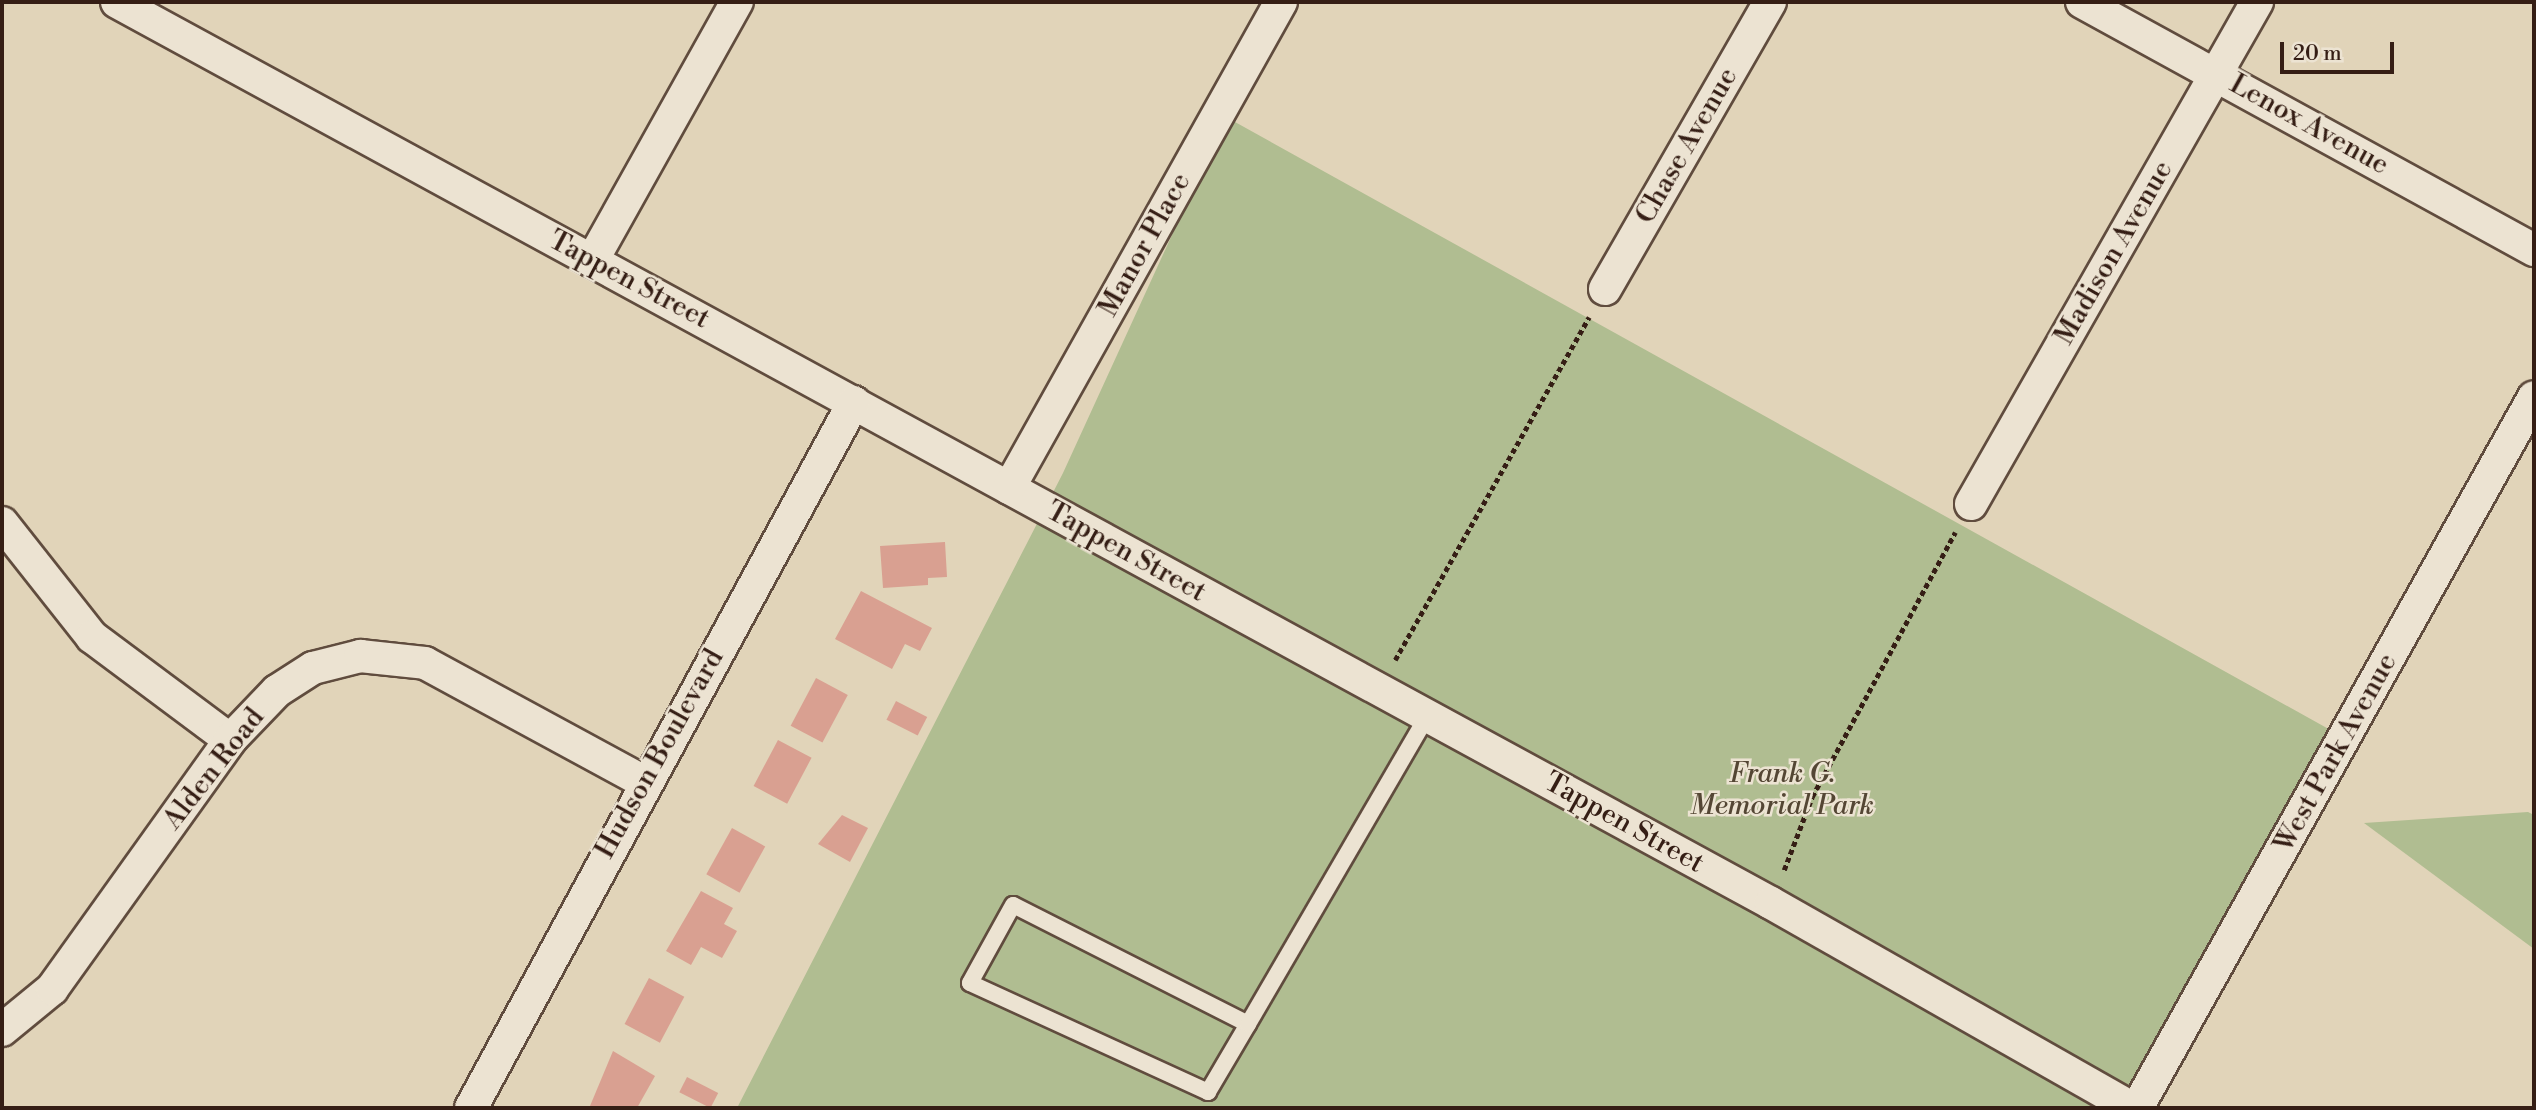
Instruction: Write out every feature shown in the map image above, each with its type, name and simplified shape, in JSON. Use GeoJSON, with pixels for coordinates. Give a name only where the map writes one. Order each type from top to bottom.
{"type":"FeatureCollection","features":[{"type":"Feature","properties":{"kind":"street","name":"Tappen Street"},"geometry":{"type":"LineString","coordinates":[[117,2],[1771,903],[2132,1108]]}},
{"type":"Feature","properties":{"kind":"street"},"geometry":{"type":"LineString","coordinates":[[592,261],[737,2]]}},
{"type":"Feature","properties":{"kind":"street","name":"Manor Place"},"geometry":{"type":"LineString","coordinates":[[1009,488],[1281,2]]}},
{"type":"Feature","properties":{"kind":"street","name":"Chase Avenue"},"geometry":{"type":"LineString","coordinates":[[1605,289],[1770,2]]}},
{"type":"Feature","properties":{"kind":"street","name":"Lenox Avenue"},"geometry":{"type":"LineString","coordinates":[[2082,2],[2534,250]]}},
{"type":"Feature","properties":{"kind":"street","name":"Madison Avenue"},"geometry":{"type":"LineString","coordinates":[[1970,503],[2257,2]]}},
{"type":"Feature","properties":{"kind":"street","name":"West Park Avenue"},"geometry":{"type":"LineString","coordinates":[[2137,1108],[2534,397]]}},
{"type":"Feature","properties":{"kind":"street","name":"Hudson Boulevard"},"geometry":{"type":"LineString","coordinates":[[471,1108],[644,782],[854,402]]}},
{"type":"Feature","properties":{"kind":"street"},"geometry":{"type":"LineString","coordinates":[[2,523],[92,637],[230,740]]}},
{"type":"Feature","properties":{"kind":"street","name":"Alden Road"},"geometry":{"type":"LineString","coordinates":[[2,1030],[51,989],[230,740],[277,691],[313,668],[360,656],[392,657],[458,676],[644,782]]}},
{"type":"Feature","properties":{"kind":"lane"},"geometry":{"type":"LineString","coordinates":[[1248,1024],[1013,905],[970,983],[1208,1092],[1248,1024],[1427,716]]}},
{"type":"Feature","properties":{"kind":"path"},"geometry":{"type":"LineString","coordinates":[[1378,689],[1605,289]]}},
{"type":"Feature","properties":{"kind":"path"},"geometry":{"type":"LineString","coordinates":[[1771,903],[1812,797],[1970,503]]}},
{"type":"Feature","properties":{"kind":"green space","name":"Frank G. Memorial Park"},"geometry":{"type":"Polygon","coordinates":[[[1226,117],[2334,732],[2151,1050],[2136,1108],[737,1108],[1063,473],[1226,117]]]}},
{"type":"Feature","properties":{"kind":"green space"},"geometry":{"type":"Polygon","coordinates":[[[2528,812],[2534,815],[2534,949],[2364,823],[2528,812]]]}},
{"type":"Feature","properties":{"kind":"building"},"geometry":{"type":"Polygon","coordinates":[[[945,542],[947,577],[928,578],[928,585],[883,588],[880,546],[945,542]]]}},
{"type":"Feature","properties":{"kind":"building"},"geometry":{"type":"Polygon","coordinates":[[[861,591],[932,628],[920,651],[905,644],[892,669],[835,639],[861,591]]]}},
{"type":"Feature","properties":{"kind":"building"},"geometry":{"type":"Polygon","coordinates":[[[816,678],[848,695],[822,743],[791,726],[816,678]]]}},
{"type":"Feature","properties":{"kind":"building"},"geometry":{"type":"Polygon","coordinates":[[[896,701],[927,717],[918,736],[886,720],[896,701]]]}},
{"type":"Feature","properties":{"kind":"building"},"geometry":{"type":"Polygon","coordinates":[[[778,740],[812,758],[787,804],[754,786],[778,740]]]}},
{"type":"Feature","properties":{"kind":"building"},"geometry":{"type":"Polygon","coordinates":[[[842,815],[868,828],[850,862],[818,844],[842,815]]]}},
{"type":"Feature","properties":{"kind":"building"},"geometry":{"type":"Polygon","coordinates":[[[732,828],[765,846],[740,893],[706,874],[732,828]]]}},
{"type":"Feature","properties":{"kind":"building"},"geometry":{"type":"Polygon","coordinates":[[[701,891],[733,908],[724,924],[737,931],[722,958],[701,947],[691,965],[666,951],[701,891]]]}},
{"type":"Feature","properties":{"kind":"building"},"geometry":{"type":"Polygon","coordinates":[[[649,978],[684,997],[660,1043],[625,1024],[649,978]]]}},
{"type":"Feature","properties":{"kind":"building"},"geometry":{"type":"Polygon","coordinates":[[[613,1051],[655,1076],[637,1108],[590,1106],[613,1051]]]}},
{"type":"Feature","properties":{"kind":"building"},"geometry":{"type":"Polygon","coordinates":[[[687,1077],[718,1093],[710,1108],[679,1092],[687,1077]]]}}]}
